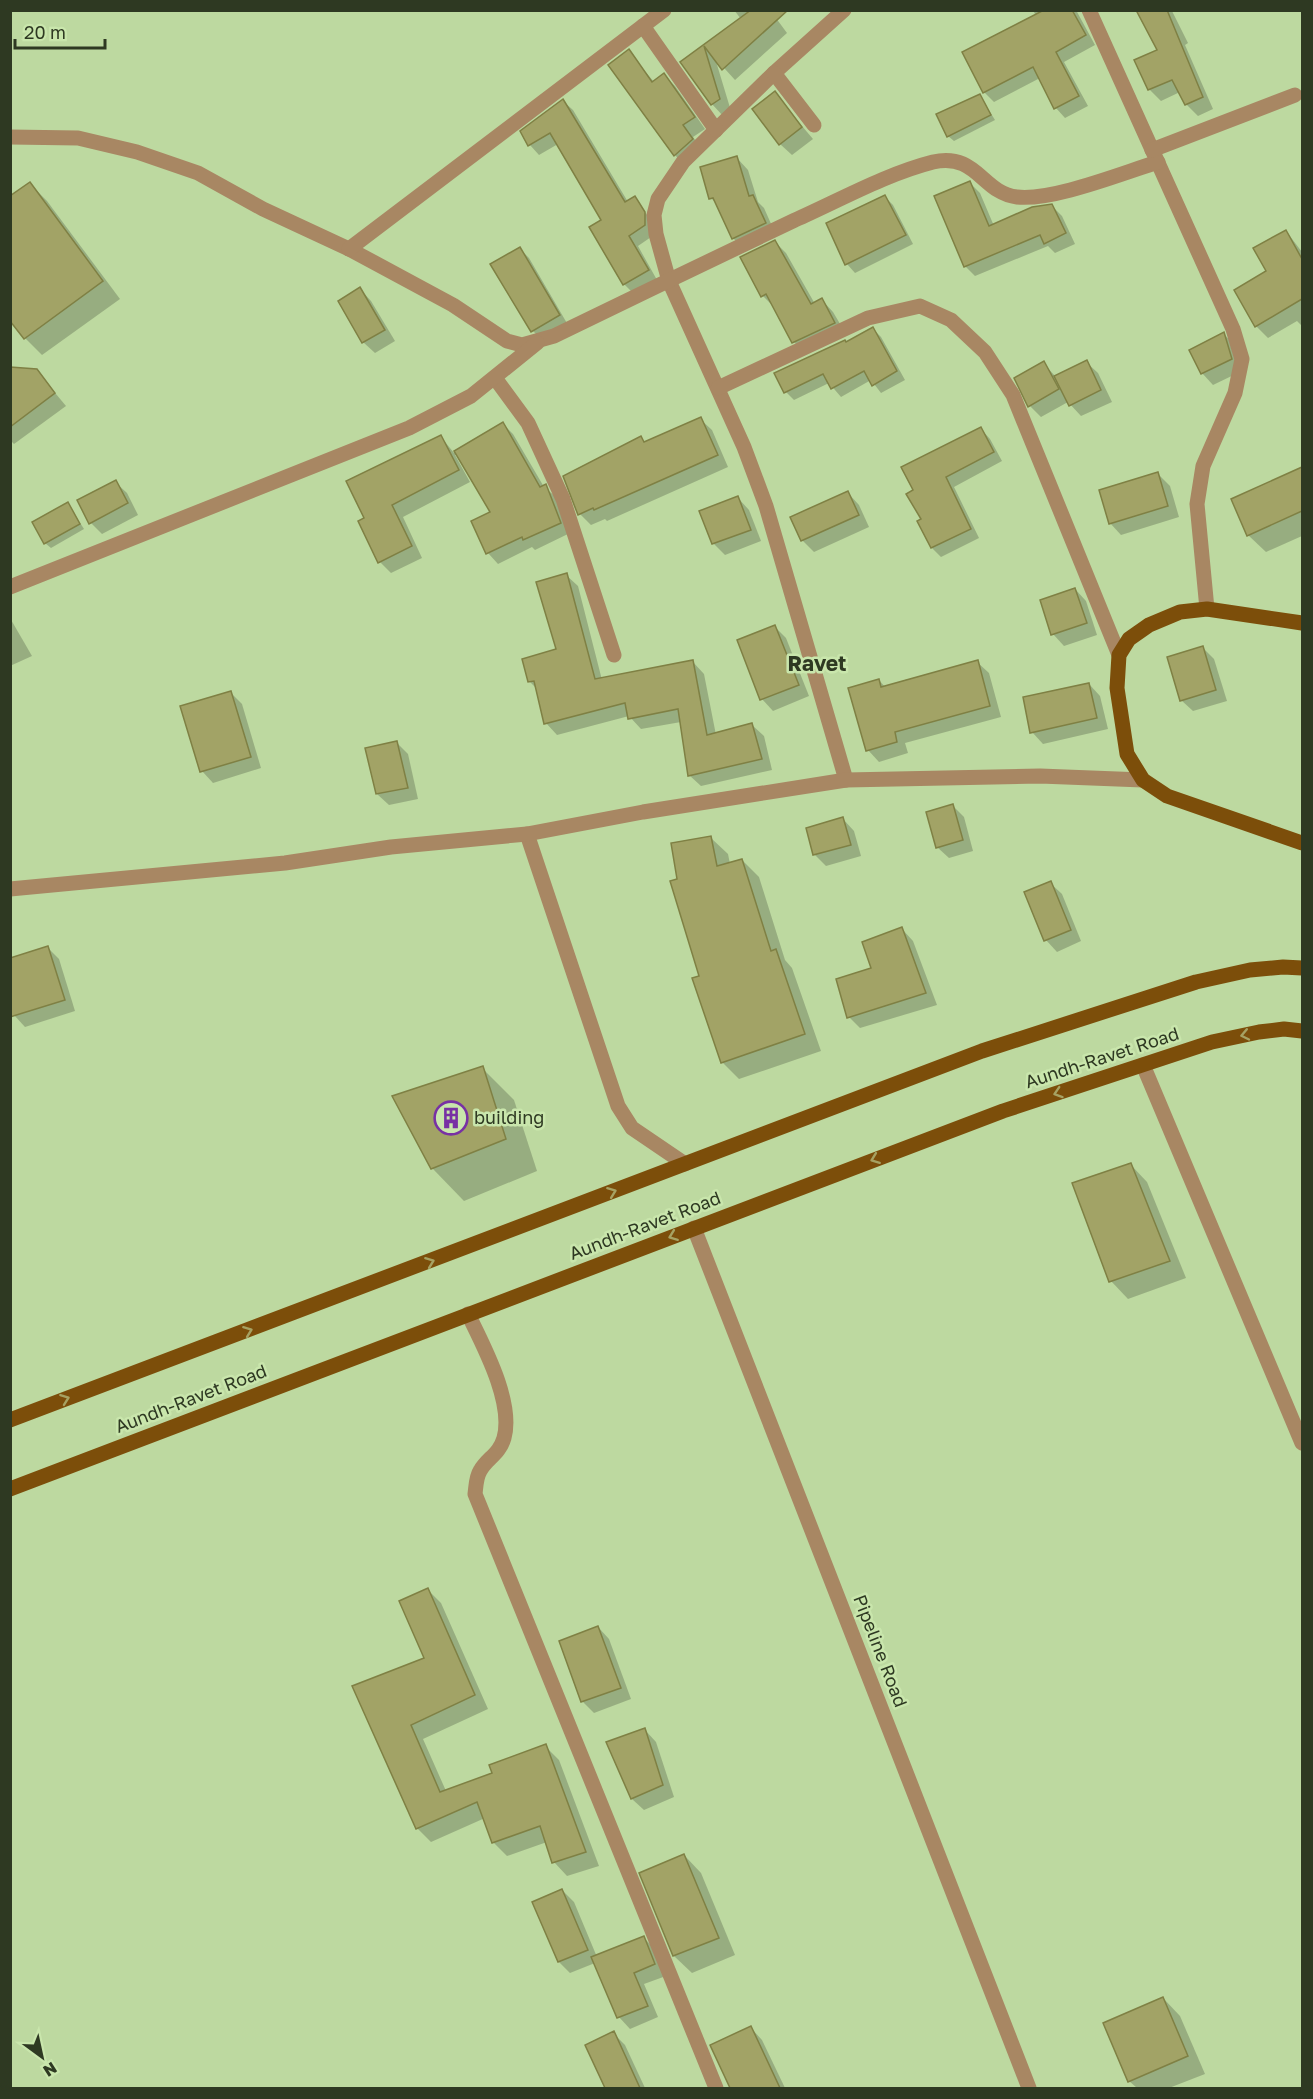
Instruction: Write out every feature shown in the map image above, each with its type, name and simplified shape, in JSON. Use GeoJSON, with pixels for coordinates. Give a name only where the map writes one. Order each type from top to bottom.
{"type":"FeatureCollection","features":[{"type":"Feature","properties":{"kind":"main road"},"geometry":{"type":"LineString","coordinates":[[1302,623],[1207,609],[1180,612],[1149,625],[1129,639],[1119,655],[1117,688],[1127,754],[1143,780],[1167,796],[1302,843]]}},
{"type":"Feature","properties":{"kind":"main road"},"geometry":{"type":"LineString","coordinates":[[10,1420],[982,1052],[1196,982],[1250,970],[1302,968]]}},
{"type":"Feature","properties":{"kind":"main road","name":"Aundh-Ravet Road"},"geometry":{"type":"LineString","coordinates":[[10,1489],[1003,1110],[1240,1036],[1284,1029],[1302,1031]]}},
{"type":"Feature","properties":{"kind":"street"},"geometry":{"type":"LineString","coordinates":[[349,249],[664,10]]}},
{"type":"Feature","properties":{"kind":"street"},"geometry":{"type":"LineString","coordinates":[[844,10],[774,73],[683,162],[658,199],[654,215],[656,234],[669,281],[718,388],[766,506],[846,780]]}},
{"type":"Feature","properties":{"kind":"street"},"geometry":{"type":"LineString","coordinates":[[1089,10],[1233,329],[1242,359],[1235,393],[1203,466],[1197,504],[1207,609]]}},
{"type":"Feature","properties":{"kind":"street"},"geometry":{"type":"LineString","coordinates":[[643,26],[716,130]]}},
{"type":"Feature","properties":{"kind":"street"},"geometry":{"type":"LineString","coordinates":[[774,73],[814,125]]}},
{"type":"Feature","properties":{"kind":"street"},"geometry":{"type":"LineString","coordinates":[[10,137],[78,138],[137,152],[198,173],[263,209],[349,249],[453,305],[507,340],[522,345],[540,341],[867,187],[933,162],[950,160],[963,162],[1000,191],[1017,197],[1063,190],[1155,156],[1295,95]]}},
{"type":"Feature","properties":{"kind":"street"},"geometry":{"type":"LineString","coordinates":[[718,388],[868,318],[920,306],[951,320],[985,352],[1013,395],[1119,655]]}},
{"type":"Feature","properties":{"kind":"street"},"geometry":{"type":"LineString","coordinates":[[10,587],[409,428],[471,396],[540,341]]}},
{"type":"Feature","properties":{"kind":"street"},"geometry":{"type":"LineString","coordinates":[[495,378],[528,423],[559,489],[614,655]]}},
{"type":"Feature","properties":{"kind":"street"},"geometry":{"type":"LineString","coordinates":[[10,889],[285,863],[391,847],[528,834],[846,780],[1040,776],[1143,780]]}},
{"type":"Feature","properties":{"kind":"street"},"geometry":{"type":"LineString","coordinates":[[528,834],[618,1106],[632,1128],[685,1164]]}},
{"type":"Feature","properties":{"kind":"street"},"geometry":{"type":"LineString","coordinates":[[1143,1065],[1302,1443]]}},
{"type":"Feature","properties":{"kind":"street","name":"Pipeline Road"},"geometry":{"type":"LineString","coordinates":[[694,1228],[1029,2088]]}},
{"type":"Feature","properties":{"kind":"street"},"geometry":{"type":"LineString","coordinates":[[468,1314],[496,1373],[504,1405],[505,1436],[497,1455],[480,1471],[475,1494],[477,1503],[716,2088]]}},
{"type":"Feature","properties":{"kind":"building"},"geometry":{"type":"Polygon","coordinates":[[[751,10],[788,10],[722,70],[704,46],[720,99],[711,105],[680,62],[751,10]]]}},
{"type":"Feature","properties":{"kind":"building"},"geometry":{"type":"Polygon","coordinates":[[[1044,10],[1072,10],[1086,35],[1056,52],[1079,96],[1054,109],[1033,67],[983,93],[962,52],[1044,10]]]}},
{"type":"Feature","properties":{"kind":"building"},"geometry":{"type":"Polygon","coordinates":[[[1136,10],[1167,10],[1203,97],[1185,105],[1172,80],[1148,90],[1134,60],[1157,50],[1136,10]]]}},
{"type":"Feature","properties":{"kind":"building"},"geometry":{"type":"Polygon","coordinates":[[[629,49],[652,82],[664,73],[695,117],[683,125],[693,139],[674,156],[608,65],[629,49]]]}},
{"type":"Feature","properties":{"kind":"building"},"geometry":{"type":"Polygon","coordinates":[[[775,91],[802,127],[779,145],[752,109],[775,91]]]}},
{"type":"Feature","properties":{"kind":"building"},"geometry":{"type":"Polygon","coordinates":[[[980,94],[991,115],[947,137],[936,114],[980,94]]]}},
{"type":"Feature","properties":{"kind":"building"},"geometry":{"type":"Polygon","coordinates":[[[563,99],[625,202],[635,196],[645,212],[645,225],[629,236],[649,270],[623,285],[589,227],[601,220],[550,133],[528,146],[520,131],[563,99]]]}},
{"type":"Feature","properties":{"kind":"building"},"geometry":{"type":"Polygon","coordinates":[[[737,156],[749,196],[753,195],[766,223],[732,239],[713,198],[709,199],[700,167],[737,156]]]}},
{"type":"Feature","properties":{"kind":"building"},"geometry":{"type":"Polygon","coordinates":[[[970,181],[989,226],[1032,207],[1052,204],[1066,233],[1044,244],[1040,235],[964,267],[934,196],[970,181]]]}},
{"type":"Feature","properties":{"kind":"building"},"geometry":{"type":"Polygon","coordinates":[[[30,182],[103,281],[24,339],[10,321],[10,196],[30,182]]]}},
{"type":"Feature","properties":{"kind":"building"},"geometry":{"type":"Polygon","coordinates":[[[885,195],[906,235],[845,265],[826,223],[885,195]]]}},
{"type":"Feature","properties":{"kind":"building"},"geometry":{"type":"Polygon","coordinates":[[[1286,230],[1302,259],[1302,299],[1255,327],[1234,290],[1266,271],[1253,248],[1286,230]]]}},
{"type":"Feature","properties":{"kind":"building"},"geometry":{"type":"Polygon","coordinates":[[[775,240],[811,304],[822,298],[835,323],[792,343],[766,294],[761,297],[740,257],[775,240]]]}},
{"type":"Feature","properties":{"kind":"building"},"geometry":{"type":"Polygon","coordinates":[[[520,247],[560,315],[531,332],[490,264],[520,247]]]}},
{"type":"Feature","properties":{"kind":"building"},"geometry":{"type":"Polygon","coordinates":[[[360,287],[385,330],[362,343],[338,301],[360,287]]]}},
{"type":"Feature","properties":{"kind":"building"},"geometry":{"type":"Polygon","coordinates":[[[873,327],[897,371],[872,386],[864,371],[831,389],[823,374],[784,393],[774,373],[845,340],[846,342],[873,327]]]}},
{"type":"Feature","properties":{"kind":"building"},"geometry":{"type":"Polygon","coordinates":[[[1224,332],[1232,359],[1201,374],[1189,350],[1224,332]]]}},
{"type":"Feature","properties":{"kind":"building"},"geometry":{"type":"Polygon","coordinates":[[[1087,360],[1101,390],[1069,406],[1054,376],[1087,360]]]}},
{"type":"Feature","properties":{"kind":"building"},"geometry":{"type":"Polygon","coordinates":[[[1044,361],[1059,389],[1028,407],[1014,378],[1044,361]]]}},
{"type":"Feature","properties":{"kind":"building"},"geometry":{"type":"Polygon","coordinates":[[[10,367],[37,369],[55,393],[10,427],[10,367]]]}},
{"type":"Feature","properties":{"kind":"building"},"geometry":{"type":"Polygon","coordinates":[[[701,417],[718,455],[578,515],[563,476],[641,436],[644,442],[701,417]]]}},
{"type":"Feature","properties":{"kind":"building"},"geometry":{"type":"Polygon","coordinates":[[[503,422],[540,487],[546,484],[561,523],[523,540],[522,537],[486,554],[471,521],[490,512],[454,451],[503,422]]]}},
{"type":"Feature","properties":{"kind":"building"},"geometry":{"type":"Polygon","coordinates":[[[981,427],[994,452],[946,477],[971,529],[931,548],[917,521],[921,519],[906,494],[913,490],[901,467],[981,427]]]}},
{"type":"Feature","properties":{"kind":"building"},"geometry":{"type":"Polygon","coordinates":[[[441,435],[459,470],[392,505],[412,546],[378,563],[358,521],[364,518],[346,481],[441,435]]]}},
{"type":"Feature","properties":{"kind":"building"},"geometry":{"type":"Polygon","coordinates":[[[1302,467],[1302,511],[1247,536],[1231,499],[1302,467]]]}},
{"type":"Feature","properties":{"kind":"building"},"geometry":{"type":"Polygon","coordinates":[[[1158,472],[1168,506],[1109,524],[1099,490],[1158,472]]]}},
{"type":"Feature","properties":{"kind":"building"},"geometry":{"type":"Polygon","coordinates":[[[116,480],[128,503],[89,524],[77,500],[116,480]]]}},
{"type":"Feature","properties":{"kind":"building"},"geometry":{"type":"Polygon","coordinates":[[[848,491],[859,515],[801,541],[790,517],[848,491]]]}},
{"type":"Feature","properties":{"kind":"building"},"geometry":{"type":"Polygon","coordinates":[[[738,496],[751,530],[712,544],[699,511],[738,496]]]}},
{"type":"Feature","properties":{"kind":"building"},"geometry":{"type":"Polygon","coordinates":[[[68,502],[80,524],[44,544],[32,522],[68,502]]]}},
{"type":"Feature","properties":{"kind":"building"},"geometry":{"type":"Polygon","coordinates":[[[567,573],[595,679],[693,660],[707,735],[752,723],[762,759],[688,776],[678,709],[628,719],[625,703],[544,724],[534,681],[528,682],[522,659],[556,649],[536,582],[567,573]]]}},
{"type":"Feature","properties":{"kind":"building"},"geometry":{"type":"Polygon","coordinates":[[[1075,588],[1087,623],[1051,635],[1040,600],[1075,588]]]}},
{"type":"Feature","properties":{"kind":"building"},"geometry":{"type":"Polygon","coordinates":[[[775,625],[799,685],[760,700],[737,640],[775,625]]]}},
{"type":"Feature","properties":{"kind":"building"},"geometry":{"type":"Polygon","coordinates":[[[1203,646],[1216,690],[1180,701],[1167,657],[1203,646]]]}},
{"type":"Feature","properties":{"kind":"building"},"geometry":{"type":"Polygon","coordinates":[[[978,660],[990,706],[895,732],[897,742],[866,751],[848,688],[879,679],[881,687],[978,660]]]}},
{"type":"Feature","properties":{"kind":"building"},"geometry":{"type":"Polygon","coordinates":[[[1089,683],[1097,718],[1030,733],[1023,697],[1089,683]]]}},
{"type":"Feature","properties":{"kind":"building"},"geometry":{"type":"Polygon","coordinates":[[[231,691],[251,757],[200,772],[180,706],[231,691]]]}},
{"type":"Feature","properties":{"kind":"building"},"geometry":{"type":"Polygon","coordinates":[[[397,741],[408,788],[376,794],[365,748],[397,741]]]}},
{"type":"Feature","properties":{"kind":"building"},"geometry":{"type":"Polygon","coordinates":[[[953,804],[963,840],[936,848],[926,812],[953,804]]]}},
{"type":"Feature","properties":{"kind":"building"},"geometry":{"type":"Polygon","coordinates":[[[843,817],[851,845],[813,855],[806,828],[843,817]]]}},
{"type":"Feature","properties":{"kind":"building"},"geometry":{"type":"Polygon","coordinates":[[[711,836],[717,866],[742,859],[771,951],[776,949],[805,1034],[721,1063],[692,978],[699,976],[670,881],[677,879],[671,843],[711,836]]]}},
{"type":"Feature","properties":{"kind":"building"},"geometry":{"type":"Polygon","coordinates":[[[1051,881],[1071,930],[1044,941],[1024,892],[1051,881]]]}},
{"type":"Feature","properties":{"kind":"building"},"geometry":{"type":"Polygon","coordinates":[[[902,927],[926,993],[847,1018],[836,979],[871,968],[862,942],[902,927]]]}},
{"type":"Feature","properties":{"kind":"building"},"geometry":{"type":"Polygon","coordinates":[[[48,946],[65,1000],[10,1017],[10,958],[48,946]]]}},
{"type":"Feature","properties":{"kind":"building","name":"building"},"geometry":{"type":"Polygon","coordinates":[[[483,1066],[506,1139],[431,1169],[392,1096],[483,1066]]]}},
{"type":"Feature","properties":{"kind":"building"},"geometry":{"type":"Polygon","coordinates":[[[1131,1163],[1170,1261],[1109,1282],[1072,1183],[1131,1163]]]}},
{"type":"Feature","properties":{"kind":"building"},"geometry":{"type":"Polygon","coordinates":[[[428,1588],[475,1695],[411,1725],[440,1792],[492,1773],[489,1765],[546,1744],[586,1852],[552,1863],[540,1826],[492,1843],[477,1802],[416,1829],[352,1686],[424,1658],[399,1601],[428,1588]]]}},
{"type":"Feature","properties":{"kind":"building"},"geometry":{"type":"Polygon","coordinates":[[[598,1626],[621,1688],[581,1702],[559,1641],[598,1626]]]}},
{"type":"Feature","properties":{"kind":"building"},"geometry":{"type":"Polygon","coordinates":[[[645,1728],[663,1785],[631,1799],[606,1742],[645,1728]]]}},
{"type":"Feature","properties":{"kind":"building"},"geometry":{"type":"Polygon","coordinates":[[[684,1854],[719,1938],[673,1956],[639,1873],[684,1854]]]}},
{"type":"Feature","properties":{"kind":"building"},"geometry":{"type":"Polygon","coordinates":[[[562,1889],[588,1950],[558,1962],[532,1902],[562,1889]]]}},
{"type":"Feature","properties":{"kind":"building"},"geometry":{"type":"Polygon","coordinates":[[[644,1936],[655,1964],[634,1973],[648,2006],[617,2018],[591,1957],[644,1936]]]}},
{"type":"Feature","properties":{"kind":"building"},"geometry":{"type":"Polygon","coordinates":[[[1163,1997],[1188,2056],[1128,2082],[1103,2023],[1163,1997]]]}},
{"type":"Feature","properties":{"kind":"building"},"geometry":{"type":"Polygon","coordinates":[[[751,2026],[780,2088],[730,2088],[710,2045],[751,2026]]]}},
{"type":"Feature","properties":{"kind":"building"},"geometry":{"type":"Polygon","coordinates":[[[614,2031],[640,2088],[605,2088],[585,2045],[614,2031]]]}},
{"type":"Feature","properties":{"kind":"place","name":"building"},"geometry":{"type":"Point","coordinates":[451,1118]}},
{"type":"Feature","properties":{"kind":"district","name":"Ravet"},"geometry":{"type":"Point","coordinates":[817,664]}}]}
